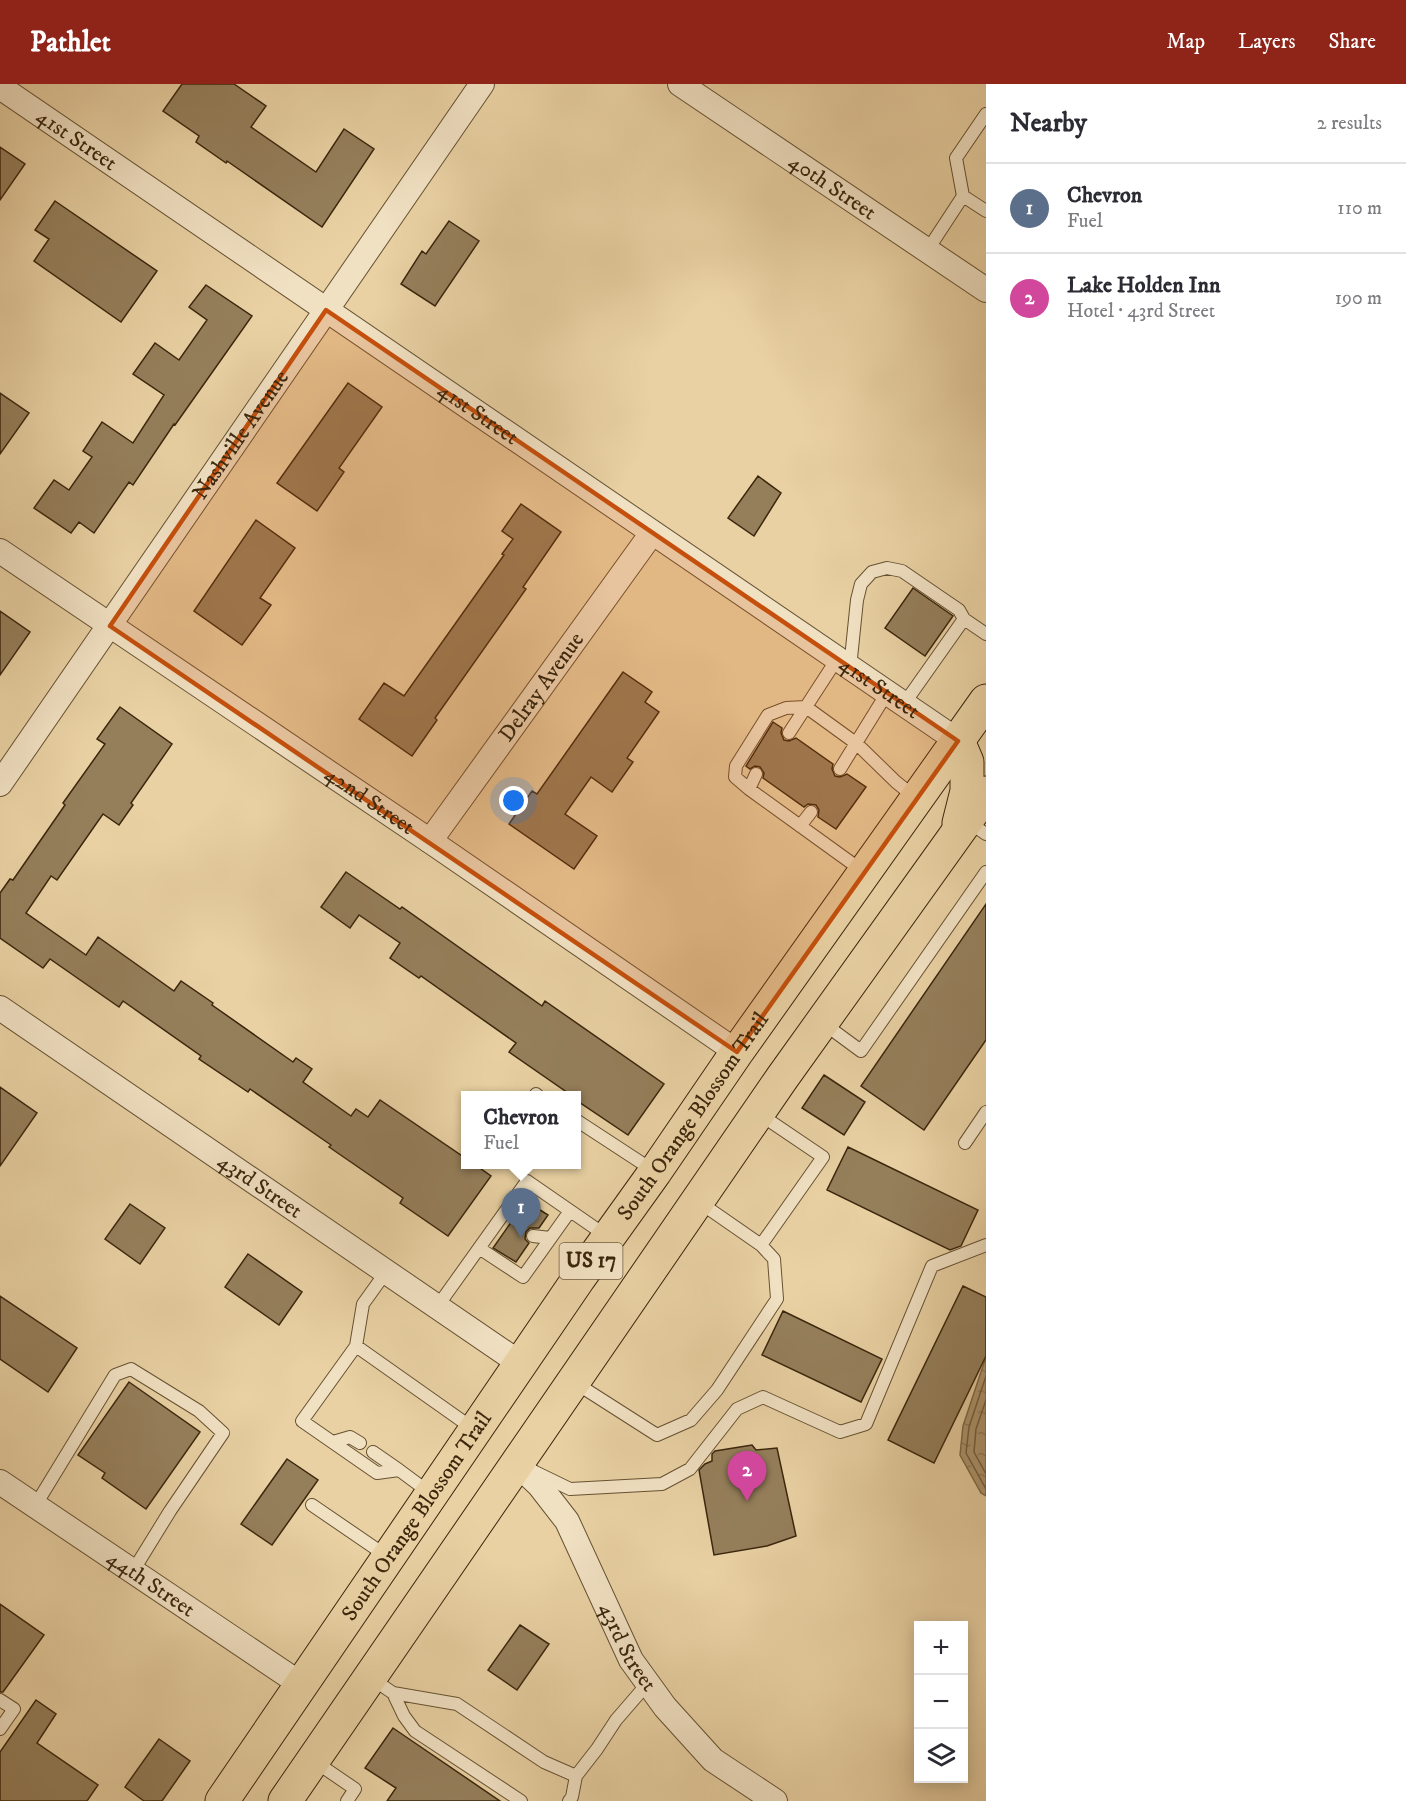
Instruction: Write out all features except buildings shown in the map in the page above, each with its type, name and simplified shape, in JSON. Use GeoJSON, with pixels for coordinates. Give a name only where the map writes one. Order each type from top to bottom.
{"type":"FeatureCollection","features":[{"type":"Feature","properties":{"kind":"main road","name":"South Orange Blossom Trail"},"geometry":{"type":"LineString","coordinates":[[222,1801],[736,1052],[986,701]]}},
{"type":"Feature","properties":{"kind":"main road"},"geometry":{"type":"LineString","coordinates":[[958,741],[967,762],[969,830]]}},
{"type":"Feature","properties":{"kind":"main road","name":"US 17"},"geometry":{"type":"LineString","coordinates":[[285,1801],[313,1760],[381,1685],[518,1464],[822,1022],[969,830],[986,793]]}},
{"type":"Feature","properties":{"kind":"street","name":"Nashville Avenue"},"geometry":{"type":"LineString","coordinates":[[0,784],[482,84]]}},
{"type":"Feature","properties":{"kind":"street","name":"40th Street"},"geometry":{"type":"LineString","coordinates":[[680,84],[986,290]]}},
{"type":"Feature","properties":{"kind":"street","name":"41st Street"},"geometry":{"type":"LineString","coordinates":[[0,87],[958,741]]}},
{"type":"Feature","properties":{"kind":"street","name":"Delray Avenue"},"geometry":{"type":"LineString","coordinates":[[430,841],[652,533]]}},
{"type":"Feature","properties":{"kind":"street","name":"42nd Street"},"geometry":{"type":"LineString","coordinates":[[0,551],[430,841],[736,1052]]}},
{"type":"Feature","properties":{"kind":"street","name":"43rd Street"},"geometry":{"type":"LineString","coordinates":[[0,1008],[521,1364]]}},
{"type":"Feature","properties":{"kind":"street","name":"43rd Street"},"geometry":{"type":"LineString","coordinates":[[518,1464],[539,1485],[567,1521],[631,1660],[664,1707],[713,1760],[775,1801]]}},
{"type":"Feature","properties":{"kind":"street","name":"44th Street"},"geometry":{"type":"LineString","coordinates":[[0,1482],[302,1685]]}},
{"type":"Feature","properties":{"kind":"lane"},"geometry":{"type":"LineString","coordinates":[[927,251],[963,196],[956,158],[986,114]]}},
{"type":"Feature","properties":{"kind":"lane"},"geometry":{"type":"LineString","coordinates":[[963,196],[986,211]]}},
{"type":"Feature","properties":{"kind":"lane"},"geometry":{"type":"LineString","coordinates":[[789,733],[806,707],[844,663],[861,584],[872,572],[886,568],[902,571],[959,610],[964,619],[986,634]]}},
{"type":"Feature","properties":{"kind":"lane"},"geometry":{"type":"LineString","coordinates":[[840,769],[857,744],[895,698],[964,619]]}},
{"type":"Feature","properties":{"kind":"lane"},"geometry":{"type":"LineString","coordinates":[[864,872],[735,777],[736,766],[768,715],[786,708],[806,707],[857,744],[896,782],[917,798]]}},
{"type":"Feature","properties":{"kind":"lane"},"geometry":{"type":"LineString","coordinates":[[749,789],[756,774]]}},
{"type":"Feature","properties":{"kind":"lane"},"geometry":{"type":"LineString","coordinates":[[800,826],[811,812]]}},
{"type":"Feature","properties":{"kind":"lane"},"geometry":{"type":"LineString","coordinates":[[822,1022],[861,1051],[986,872]]}},
{"type":"Feature","properties":{"kind":"lane"},"geometry":{"type":"LineString","coordinates":[[964,1143],[986,1112]]}},
{"type":"Feature","properties":{"kind":"lane"},"geometry":{"type":"LineString","coordinates":[[758,1113],[823,1157],[762,1245]]}},
{"type":"Feature","properties":{"kind":"lane"},"geometry":{"type":"LineString","coordinates":[[581,1123],[655,1172]]}},
{"type":"Feature","properties":{"kind":"lane"},"geometry":{"type":"LineString","coordinates":[[437,1306],[527,1180],[609,1237]]}},
{"type":"Feature","properties":{"kind":"lane"},"geometry":{"type":"LineString","coordinates":[[574,1382],[657,1434],[691,1420],[717,1390],[777,1299],[774,1259],[762,1245],[698,1201]]}},
{"type":"Feature","properties":{"kind":"lane"},"geometry":{"type":"LineString","coordinates":[[479,1248],[524,1277],[570,1210]]}},
{"type":"Feature","properties":{"kind":"lane"},"geometry":{"type":"LineString","coordinates":[[490,1231],[504,1232]]}},
{"type":"Feature","properties":{"kind":"lane"},"geometry":{"type":"LineString","coordinates":[[533,1236],[550,1238]]}},
{"type":"Feature","properties":{"kind":"lane"},"geometry":{"type":"LineString","coordinates":[[518,1464],[570,1489],[662,1484],[690,1469],[737,1409],[763,1397],[840,1432],[866,1424],[932,1266],[986,1245]]}},
{"type":"Feature","properties":{"kind":"lane"},"geometry":{"type":"LineString","coordinates":[[386,1272],[363,1304],[356,1346],[303,1421],[377,1473],[399,1470]]}},
{"type":"Feature","properties":{"kind":"lane"},"geometry":{"type":"LineString","coordinates":[[356,1346],[476,1430]]}},
{"type":"Feature","properties":{"kind":"lane"},"geometry":{"type":"LineString","coordinates":[[35,1506],[115,1375],[130,1369],[199,1411],[223,1433],[170,1510],[133,1571]]}},
{"type":"Feature","properties":{"kind":"lane"},"geometry":{"type":"LineString","coordinates":[[333,1442],[350,1437],[360,1443]]}},
{"type":"Feature","properties":{"kind":"lane"},"geometry":{"type":"LineString","coordinates":[[373,1452],[432,1494]]}},
{"type":"Feature","properties":{"kind":"lane"},"geometry":{"type":"LineString","coordinates":[[312,1505],[388,1558]]}},
{"type":"Feature","properties":{"kind":"lane"},"geometry":{"type":"LineString","coordinates":[[569,1801],[572,1797],[576,1776],[597,1749],[615,1720],[648,1683]]}},
{"type":"Feature","properties":{"kind":"lane"},"geometry":{"type":"LineString","coordinates":[[381,1685],[457,1704],[544,1762],[576,1776]]}},
{"type":"Feature","properties":{"kind":"lane"},"geometry":{"type":"LineString","coordinates":[[381,1685],[415,1731],[521,1801]]}},
{"type":"Feature","properties":{"kind":"lane"},"geometry":{"type":"LineString","coordinates":[[0,1700],[14,1709],[0,1730]]}},
{"type":"Feature","properties":{"kind":"lane"},"geometry":{"type":"LineString","coordinates":[[313,1760],[356,1789],[347,1801]]}},
{"type":"Feature","properties":{"kind":"highlighted area"},"geometry":{"type":"Polygon","coordinates":[[[326,310],[958,741],[737,1052],[110,626],[326,310]]]}},
{"type":"Feature","properties":{"kind":"water"},"geometry":{"type":"Polygon","coordinates":[[[986,1357],[986,1496],[981,1493],[960,1455],[963,1426],[986,1357]]]}},
{"type":"Feature","properties":{"kind":"place","name":"Chevron"},"geometry":{"type":"Point","coordinates":[521,1238]}},
{"type":"Feature","properties":{"kind":"place","name":"Lake Holden Inn"},"geometry":{"type":"Point","coordinates":[747,1501]}}]}
